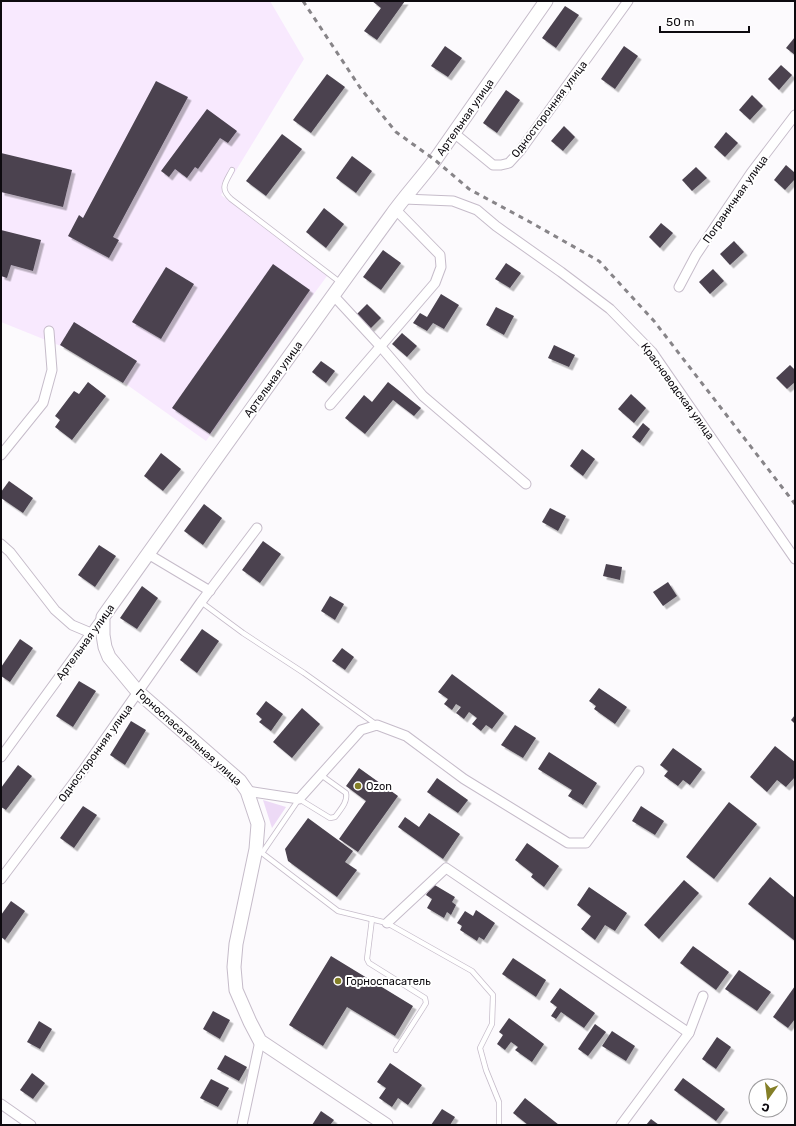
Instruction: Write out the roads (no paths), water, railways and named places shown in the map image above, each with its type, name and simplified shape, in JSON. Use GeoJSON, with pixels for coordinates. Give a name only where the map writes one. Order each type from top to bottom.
{"type":"FeatureCollection","features":[{"type":"Feature","properties":{"kind":"main road","name":"Артельная улица"},"geometry":{"type":"LineString","coordinates":[[102,617],[341,283],[395,210],[422,177],[546,1]]}},
{"type":"Feature","properties":{"kind":"main road","name":"Горноспасательная улица"},"geometry":{"type":"LineString","coordinates":[[102,617],[105,647],[109,657],[138,692],[240,780],[247,791],[258,824],[259,851],[236,944],[234,968],[236,990],[250,1022],[260,1040],[386,1125]]}},
{"type":"Feature","properties":{"kind":"street","name":"Односторонняя улица"},"geometry":{"type":"LineString","coordinates":[[454,132],[493,164],[501,165],[509,163],[520,151],[628,1]]}},
{"type":"Feature","properties":{"kind":"street","name":"Пограничная улица"},"geometry":{"type":"LineString","coordinates":[[679,287],[700,249],[751,173],[795,115]]}},
{"type":"Feature","properties":{"kind":"street","name":"Красноводская улица"},"geometry":{"type":"LineString","coordinates":[[404,199],[453,201],[477,210],[496,226],[610,308],[652,352],[795,559]]}},
{"type":"Feature","properties":{"kind":"street"},"geometry":{"type":"LineString","coordinates":[[330,405],[435,283],[441,267],[440,255],[395,210]]}},
{"type":"Feature","properties":{"kind":"street"},"geometry":{"type":"LineString","coordinates":[[333,295],[381,347],[423,396],[526,484]]}},
{"type":"Feature","properties":{"kind":"street"},"geometry":{"type":"LineString","coordinates":[[1,455],[43,404],[52,370],[50,331]]}},
{"type":"Feature","properties":{"kind":"street","name":"Односторонняя улица"},"geometry":{"type":"LineString","coordinates":[[1,879],[84,769],[201,602],[257,528]]}},
{"type":"Feature","properties":{"kind":"street"},"geometry":{"type":"LineString","coordinates":[[1,544],[10,552],[55,610],[72,625],[91,634]]}},
{"type":"Feature","properties":{"kind":"street"},"geometry":{"type":"LineString","coordinates":[[148,554],[210,591]]}},
{"type":"Feature","properties":{"kind":"street","name":"Артельная улица"},"geometry":{"type":"LineString","coordinates":[[1,757],[102,617]]}},
{"type":"Feature","properties":{"kind":"street"},"geometry":{"type":"LineString","coordinates":[[247,791],[299,798],[361,730],[377,725],[406,736],[464,779],[568,843],[586,843],[639,771]]}},
{"type":"Feature","properties":{"kind":"street"},"geometry":{"type":"LineString","coordinates":[[387,923],[446,868],[689,1033]]}},
{"type":"Feature","properties":{"kind":"street"},"geometry":{"type":"LineString","coordinates":[[621,1125],[689,1033],[703,996]]}},
{"type":"Feature","properties":{"kind":"street"},"geometry":{"type":"LineString","coordinates":[[242,1125],[260,1040]]}},
{"type":"Feature","properties":{"kind":"street"},"geometry":{"type":"LineString","coordinates":[[1,1104],[30,1125]]}},
{"type":"Feature","properties":{"kind":"lane"},"geometry":{"type":"LineString","coordinates":[[232,170],[224,186],[225,193],[341,283]]}},
{"type":"Feature","properties":{"kind":"lane"},"geometry":{"type":"LineString","coordinates":[[201,602],[243,633],[304,673],[377,725]]}},
{"type":"Feature","properties":{"kind":"lane"},"geometry":{"type":"LineString","coordinates":[[321,774],[346,793],[347,798],[345,803],[335,817],[330,818],[299,798],[259,851],[338,911],[387,923],[472,971],[493,996],[492,1024],[480,1048],[486,1070],[499,1102],[499,1125]]}},
{"type":"Feature","properties":{"kind":"lane"},"geometry":{"type":"LineString","coordinates":[[372,919],[367,959],[369,963],[425,998],[426,1003],[396,1050]]}},
{"type":"Feature","properties":{"kind":"railway"},"geometry":{"type":"LineString","coordinates":[[303,1],[361,89],[396,132],[435,160],[469,189],[599,261],[654,321],[795,504]]}},
{"type":"Feature","properties":{"kind":"place","name":"Ozon"},"geometry":{"type":"Point","coordinates":[358,786]}},
{"type":"Feature","properties":{"kind":"place","name":"Горноспасатель"},"geometry":{"type":"Point","coordinates":[338,981]}}]}
